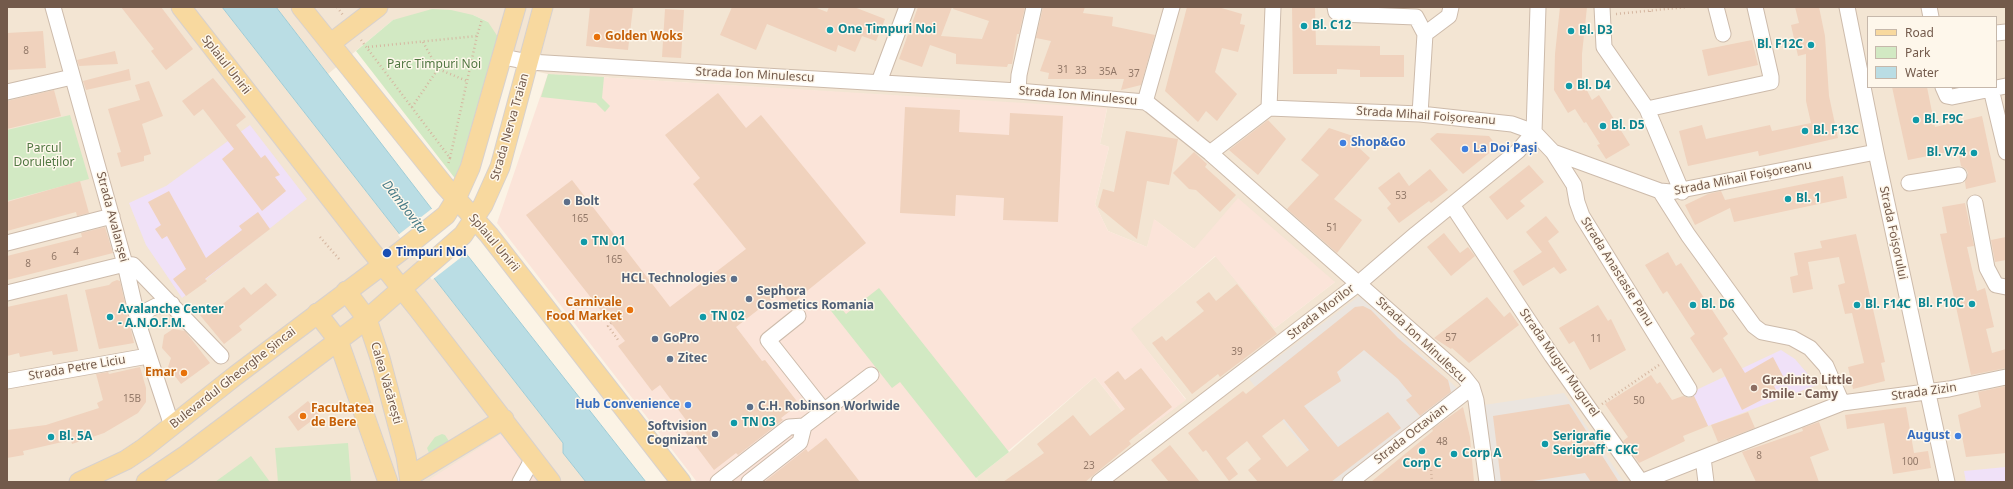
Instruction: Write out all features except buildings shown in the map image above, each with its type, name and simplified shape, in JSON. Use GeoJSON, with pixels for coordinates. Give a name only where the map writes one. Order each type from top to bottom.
{"type":"FeatureCollection","features":[{"type":"Feature","properties":{"kind":"main road","name":"Splaiul Unirii"},"geometry":{"type":"LineString","coordinates":[[181,7],[504,419],[551,482]]}},
{"type":"Feature","properties":{"kind":"main road","name":"Splaiul Unirii"},"geometry":{"type":"LineString","coordinates":[[301,7],[444,185],[475,219],[576,345],[681,482]]}},
{"type":"Feature","properties":{"kind":"main road"},"geometry":{"type":"LineString","coordinates":[[331,43],[378,7]]}},
{"type":"Feature","properties":{"kind":"main road"},"geometry":{"type":"LineString","coordinates":[[456,199],[470,168],[503,57],[516,7],[542,11]]}},
{"type":"Feature","properties":{"kind":"main road","name":"Strada Nerva Traian"},"geometry":{"type":"LineString","coordinates":[[401,288],[459,240],[475,219],[490,192],[500,167],[542,11]]}},
{"type":"Feature","properties":{"kind":"main road","name":"Bulevardul Gheorghe Șincai"},"geometry":{"type":"LineString","coordinates":[[79,482],[126,460],[172,426],[317,313],[401,251],[442,218],[456,199]]}},
{"type":"Feature","properties":{"kind":"main road"},"geometry":{"type":"LineString","coordinates":[[150,481],[367,319],[401,288]]}},
{"type":"Feature","properties":{"kind":"main road","name":"Calea Văcărești"},"geometry":{"type":"LineString","coordinates":[[346,291],[367,319],[380,358],[410,479]]}},
{"type":"Feature","properties":{"kind":"main road"},"geometry":{"type":"LineString","coordinates":[[317,313],[338,340],[381,467],[388,482]]}},
{"type":"Feature","properties":{"kind":"main road"},"geometry":{"type":"LineString","coordinates":[[410,479],[504,419]]}},
{"type":"Feature","properties":{"kind":"street","name":"Strada Avalanșei"},"geometry":{"type":"LineString","coordinates":[[53,7],[125,264],[140,329],[172,426]]}},
{"type":"Feature","properties":{"kind":"street"},"geometry":{"type":"LineString","coordinates":[[879,82],[907,7]]}},
{"type":"Feature","properties":{"kind":"street"},"geometry":{"type":"LineString","coordinates":[[1018,91],[1019,75],[1034,7]]}},
{"type":"Feature","properties":{"kind":"street"},"geometry":{"type":"LineString","coordinates":[[1145,102],[1172,7]]}},
{"type":"Feature","properties":{"kind":"street"},"geometry":{"type":"LineString","coordinates":[[1210,153],[1269,108],[1273,7]]}},
{"type":"Feature","properties":{"kind":"street"},"geometry":{"type":"LineString","coordinates":[[1335,7],[1336,12],[1339,14],[1416,12],[1424,34],[1420,114]]}},
{"type":"Feature","properties":{"kind":"street"},"geometry":{"type":"LineString","coordinates":[[1424,34],[1449,16],[1451,7]]}},
{"type":"Feature","properties":{"kind":"street"},"geometry":{"type":"LineString","coordinates":[[1534,132],[1538,7]]}},
{"type":"Feature","properties":{"kind":"street"},"geometry":{"type":"LineString","coordinates":[[1716,7],[1723,34]]}},
{"type":"Feature","properties":{"kind":"street"},"geometry":{"type":"LineString","coordinates":[[1647,109],[1771,82],[1772,77],[1755,7]]}},
{"type":"Feature","properties":{"kind":"street","name":"Strada Foișorului"},"geometry":{"type":"LineString","coordinates":[[1847,7],[1876,152],[1947,482]]}},
{"type":"Feature","properties":{"kind":"street"},"geometry":{"type":"LineString","coordinates":[[1602,11],[1604,47],[1647,109],[1682,192]]}},
{"type":"Feature","properties":{"kind":"street","name":"Strada Ion Minulescu"},"geometry":{"type":"LineString","coordinates":[[503,57],[529,62],[1018,91],[1145,102],[1210,153],[1464,377],[1472,387],[1476,400],[1487,482]]}},
{"type":"Feature","properties":{"kind":"street"},"geometry":{"type":"LineString","coordinates":[[7,92],[72,77]]}},
{"type":"Feature","properties":{"kind":"street"},"geometry":{"type":"LineString","coordinates":[[1999,87],[2006,152]]}},
{"type":"Feature","properties":{"kind":"street"},"geometry":{"type":"LineString","coordinates":[[1945,92],[1952,98],[1995,88]]}},
{"type":"Feature","properties":{"kind":"street","name":"Strada Mihail Foișoreanu"},"geometry":{"type":"LineString","coordinates":[[1269,108],[1420,114],[1499,121],[1534,132],[1553,152],[1660,191],[1682,192],[1876,152]]}},
{"type":"Feature","properties":{"kind":"street","name":"Strada Morilor"},"geometry":{"type":"LineString","coordinates":[[1099,482],[1359,283],[1518,151],[1534,132]]}},
{"type":"Feature","properties":{"kind":"street","name":"Strada Anastasie Panu"},"geometry":{"type":"LineString","coordinates":[[1553,152],[1574,185],[1577,202],[1582,216],[1689,389]]}},
{"type":"Feature","properties":{"kind":"street"},"geometry":{"type":"LineString","coordinates":[[1909,183],[1959,175]]}},
{"type":"Feature","properties":{"kind":"street"},"geometry":{"type":"LineString","coordinates":[[1660,191],[1688,235],[1754,326],[1762,332],[1792,338],[1810,348],[1819,356],[1826,366],[1842,403]]}},
{"type":"Feature","properties":{"kind":"street"},"geometry":{"type":"LineString","coordinates":[[1974,203],[1987,268],[1996,285],[2006,287]]}},
{"type":"Feature","properties":{"kind":"street","name":"Strada Mugur Mugurel"},"geometry":{"type":"LineString","coordinates":[[1452,205],[1552,356],[1641,482],[1842,403]]}},
{"type":"Feature","properties":{"kind":"street"},"geometry":{"type":"LineString","coordinates":[[7,243],[112,216]]}},
{"type":"Feature","properties":{"kind":"street"},"geometry":{"type":"LineString","coordinates":[[7,293],[125,264],[136,267],[221,356]]}},
{"type":"Feature","properties":{"kind":"street"},"geometry":{"type":"LineString","coordinates":[[140,329],[144,316],[148,310],[156,306],[172,304]]}},
{"type":"Feature","properties":{"kind":"street"},"geometry":{"type":"LineString","coordinates":[[798,316],[768,340],[824,411]]}},
{"type":"Feature","properties":{"kind":"street","name":"Strada Petre Liciu"},"geometry":{"type":"LineString","coordinates":[[7,380],[148,356]]}},
{"type":"Feature","properties":{"kind":"street"},"geometry":{"type":"LineString","coordinates":[[718,482],[788,428],[804,426],[871,375]]}},
{"type":"Feature","properties":{"kind":"street","name":"Strada Zizin"},"geometry":{"type":"LineString","coordinates":[[1842,403],[1949,389],[2006,378]]}},
{"type":"Feature","properties":{"kind":"street","name":"Strada Octavian"},"geometry":{"type":"LineString","coordinates":[[1350,482],[1472,387]]}},
{"type":"Feature","properties":{"kind":"street"},"geometry":{"type":"LineString","coordinates":[[749,482],[800,442],[804,426]]}},
{"type":"Feature","properties":{"kind":"street"},"geometry":{"type":"LineString","coordinates":[[520,482],[533,458]]}},
{"type":"Feature","properties":{"kind":"street"},"geometry":{"type":"LineString","coordinates":[[1703,458],[1706,482]]}},
{"type":"Feature","properties":{"kind":"path"},"geometry":{"type":"LineString","coordinates":[[337,7],[450,158]]}},
{"type":"Feature","properties":{"kind":"path"},"geometry":{"type":"LineString","coordinates":[[1650,7],[1650,12]]}},
{"type":"Feature","properties":{"kind":"path"},"geometry":{"type":"LineString","coordinates":[[1602,11],[1650,12],[1686,7]]}},
{"type":"Feature","properties":{"kind":"path"},"geometry":{"type":"LineString","coordinates":[[444,185],[482,19]]}},
{"type":"Feature","properties":{"kind":"path"},"geometry":{"type":"LineString","coordinates":[[367,47],[477,36]]}},
{"type":"Feature","properties":{"kind":"path"},"geometry":{"type":"LineString","coordinates":[[423,42],[438,69],[467,81]]}},
{"type":"Feature","properties":{"kind":"path"},"geometry":{"type":"LineString","coordinates":[[412,107],[438,69]]}},
{"type":"Feature","properties":{"kind":"path"},"geometry":{"type":"LineString","coordinates":[[320,236],[339,259]]}},
{"type":"Feature","properties":{"kind":"path"},"geometry":{"type":"LineString","coordinates":[[611,323],[608,326],[618,340]]}},
{"type":"Feature","properties":{"kind":"path"},"geometry":{"type":"LineString","coordinates":[[1591,411],[1670,358]]}},
{"type":"Feature","properties":{"kind":"path"},"geometry":{"type":"LineString","coordinates":[[1431,470],[1432,482]]}},
{"type":"Feature","properties":{"kind":"shaded area"},"geometry":{"type":"Polygon","coordinates":[[[7,7],[222,7],[563,443],[566,456],[586,482],[7,482],[7,7]]]}},
{"type":"Feature","properties":{"kind":"shaded area"},"geometry":{"type":"Polygon","coordinates":[[[276,7],[2006,7],[2006,482],[979,482],[976,478],[1009,452],[1095,377],[1140,434],[1186,399],[1130,329],[1216,256],[1275,328],[1335,282],[1194,249],[1155,220],[1147,247],[1108,231],[1095,204],[1109,147],[1100,144],[1107,109],[548,74],[491,62],[488,22],[473,15],[393,20],[328,74],[276,7]]]}},
{"type":"Feature","properties":{"kind":"shaded area"},"geometry":{"type":"Polygon","coordinates":[[[548,74],[1107,108],[1100,144],[1109,147],[1095,204],[1108,231],[1147,247],[1154,219],[1194,249],[1238,198],[1335,282],[1275,328],[1215,256],[1131,329],[1186,400],[1140,434],[1095,377],[976,478],[979,482],[697,482],[497,223],[548,74]]]}},
{"type":"Feature","properties":{"kind":"shaded area"},"geometry":{"type":"Polygon","coordinates":[[[250,125],[307,199],[182,298],[146,245],[129,203],[166,186],[250,125]]]}},
{"type":"Feature","properties":{"kind":"shaded area"},"geometry":{"type":"Polygon","coordinates":[[[1359,296],[1460,391],[1340,482],[1332,482],[1249,379],[1359,296]]]}},
{"type":"Feature","properties":{"kind":"shaded area","name":"Gradinita Little Smile - Camy"},"geometry":{"type":"Polygon","coordinates":[[[1781,350],[1795,359],[1817,385],[1708,426],[1692,392],[1781,350]]]}},
{"type":"Feature","properties":{"kind":"shaded area","name":"Serigrafie Serigraff - CKC"},"geometry":{"type":"Polygon","coordinates":[[[1564,393],[1624,482],[1494,482],[1484,405],[1564,393]]]}},
{"type":"Feature","properties":{"kind":"shaded area"},"geometry":{"type":"Polygon","coordinates":[[[509,429],[546,482],[430,482],[430,479],[509,429]]]}},
{"type":"Feature","properties":{"kind":"shaded area"},"geometry":{"type":"Polygon","coordinates":[[[2006,467],[2006,482],[1966,482],[1964,471],[2006,467]]]}},
{"type":"Feature","properties":{"kind":"green space","name":"Parc Timpuri Noi"},"geometry":{"type":"Polygon","coordinates":[[[432,9],[451,10],[473,15],[488,22],[498,37],[457,181],[356,51],[393,20],[432,9]]]}},
{"type":"Feature","properties":{"kind":"green space"},"geometry":{"type":"Polygon","coordinates":[[[548,74],[604,77],[602,98],[610,106],[605,112],[596,103],[541,97],[548,74]]]}},
{"type":"Feature","properties":{"kind":"green space","name":"Parcul Doruleților"},"geometry":{"type":"Polygon","coordinates":[[[70,115],[89,179],[7,201],[7,130],[70,115]]]}},
{"type":"Feature","properties":{"kind":"green space"},"geometry":{"type":"Polygon","coordinates":[[[879,288],[1009,452],[976,478],[900,382],[892,388],[828,307],[835,301],[846,314],[879,288]]]}},
{"type":"Feature","properties":{"kind":"green space"},"geometry":{"type":"Polygon","coordinates":[[[442,434],[445,435],[452,446],[431,458],[427,448],[435,437],[442,434]]]}},
{"type":"Feature","properties":{"kind":"green space"},"geometry":{"type":"Polygon","coordinates":[[[348,443],[351,482],[278,482],[275,448],[348,443]]]}},
{"type":"Feature","properties":{"kind":"green space"},"geometry":{"type":"Polygon","coordinates":[[[251,456],[270,482],[215,482],[251,456]]]}},
{"type":"Feature","properties":{"kind":"water","name":"Dâmbovița"},"geometry":{"type":"Polygon","coordinates":[[[222,7],[276,7],[468,256],[646,482],[586,482],[563,453],[563,443],[222,7]]]}},
{"type":"Feature","properties":{"kind":"pier"},"geometry":{"type":"Polygon","coordinates":[[[434,207],[468,252],[432,280],[398,235],[434,207]]]}},
{"type":"Feature","properties":{"kind":"place","name":"Bl. C12"},"geometry":{"type":"Point","coordinates":[1304,26]}},
{"type":"Feature","properties":{"kind":"place","name":"One Timpuri Noi"},"geometry":{"type":"Point","coordinates":[830,30]}},
{"type":"Feature","properties":{"kind":"place","name":"Bl. D3"},"geometry":{"type":"Point","coordinates":[1571,31]}},
{"type":"Feature","properties":{"kind":"place","name":"Golden Woks"},"geometry":{"type":"Point","coordinates":[597,37]}},
{"type":"Feature","properties":{"kind":"place","name":"Bl. F12C"},"geometry":{"type":"Point","coordinates":[1811,45]}},
{"type":"Feature","properties":{"kind":"place","name":"Bl. D4"},"geometry":{"type":"Point","coordinates":[1569,86]}},
{"type":"Feature","properties":{"kind":"place","name":"Bl. F9C"},"geometry":{"type":"Point","coordinates":[1916,120]}},
{"type":"Feature","properties":{"kind":"place","name":"Bl. D5"},"geometry":{"type":"Point","coordinates":[1603,126]}},
{"type":"Feature","properties":{"kind":"place","name":"Bl. F13C"},"geometry":{"type":"Point","coordinates":[1805,131]}},
{"type":"Feature","properties":{"kind":"place","name":"Shop&Go"},"geometry":{"type":"Point","coordinates":[1343,143]}},
{"type":"Feature","properties":{"kind":"place","name":"La Doi Pași"},"geometry":{"type":"Point","coordinates":[1465,149]}},
{"type":"Feature","properties":{"kind":"place","name":"Bl. V74"},"geometry":{"type":"Point","coordinates":[1974,153]}},
{"type":"Feature","properties":{"kind":"place","name":"Bl. 1"},"geometry":{"type":"Point","coordinates":[1788,199]}},
{"type":"Feature","properties":{"kind":"place","name":"Bolt"},"geometry":{"type":"Point","coordinates":[567,202]}},
{"type":"Feature","properties":{"kind":"place","name":"TN 01"},"geometry":{"type":"Point","coordinates":[584,242]}},
{"type":"Feature","properties":{"kind":"place","name":"Timpuri Noi"},"geometry":{"type":"Point","coordinates":[387,253]}},
{"type":"Feature","properties":{"kind":"place","name":"HCL Technologies"},"geometry":{"type":"Point","coordinates":[734,279]}},
{"type":"Feature","properties":{"kind":"place","name":"Sephora Cosmetics Romania"},"geometry":{"type":"Point","coordinates":[749,299]}},
{"type":"Feature","properties":{"kind":"place","name":"Bl. F10C"},"geometry":{"type":"Point","coordinates":[1972,304]}},
{"type":"Feature","properties":{"kind":"place","name":"Bl. D6"},"geometry":{"type":"Point","coordinates":[1693,305]}},
{"type":"Feature","properties":{"kind":"place","name":"Bl. F14C"},"geometry":{"type":"Point","coordinates":[1857,305]}},
{"type":"Feature","properties":{"kind":"place","name":"Carnivale Food Market"},"geometry":{"type":"Point","coordinates":[630,310]}},
{"type":"Feature","properties":{"kind":"place","name":"Avalanche Center - A.N.O.F.M."},"geometry":{"type":"Point","coordinates":[110,317]}},
{"type":"Feature","properties":{"kind":"place","name":"TN 02"},"geometry":{"type":"Point","coordinates":[703,317]}},
{"type":"Feature","properties":{"kind":"place","name":"GoPro"},"geometry":{"type":"Point","coordinates":[655,339]}},
{"type":"Feature","properties":{"kind":"place","name":"Zitec"},"geometry":{"type":"Point","coordinates":[670,359]}},
{"type":"Feature","properties":{"kind":"place","name":"Emar"},"geometry":{"type":"Point","coordinates":[184,373]}},
{"type":"Feature","properties":{"kind":"place","name":"Gradinita Little Smile - Camy"},"geometry":{"type":"Point","coordinates":[1754,388]}},
{"type":"Feature","properties":{"kind":"place","name":"Hub Convenience"},"geometry":{"type":"Point","coordinates":[688,405]}},
{"type":"Feature","properties":{"kind":"place","name":"C.H. Robinson Worlwide"},"geometry":{"type":"Point","coordinates":[750,407]}},
{"type":"Feature","properties":{"kind":"place","name":"Facultatea de Bere"},"geometry":{"type":"Point","coordinates":[303,416]}},
{"type":"Feature","properties":{"kind":"place","name":"TN 03"},"geometry":{"type":"Point","coordinates":[734,423]}},
{"type":"Feature","properties":{"kind":"place","name":"Softvision Cognizant"},"geometry":{"type":"Point","coordinates":[715,434]}},
{"type":"Feature","properties":{"kind":"place","name":"August"},"geometry":{"type":"Point","coordinates":[1958,436]}},
{"type":"Feature","properties":{"kind":"place","name":"Bl. 5A"},"geometry":{"type":"Point","coordinates":[51,437]}},
{"type":"Feature","properties":{"kind":"place","name":"Serigrafie Serigraff - CKC"},"geometry":{"type":"Point","coordinates":[1545,444]}},
{"type":"Feature","properties":{"kind":"place","name":"Corp C"},"geometry":{"type":"Point","coordinates":[1422,451]}},
{"type":"Feature","properties":{"kind":"place","name":"Corp A"},"geometry":{"type":"Point","coordinates":[1454,454]}}]}
